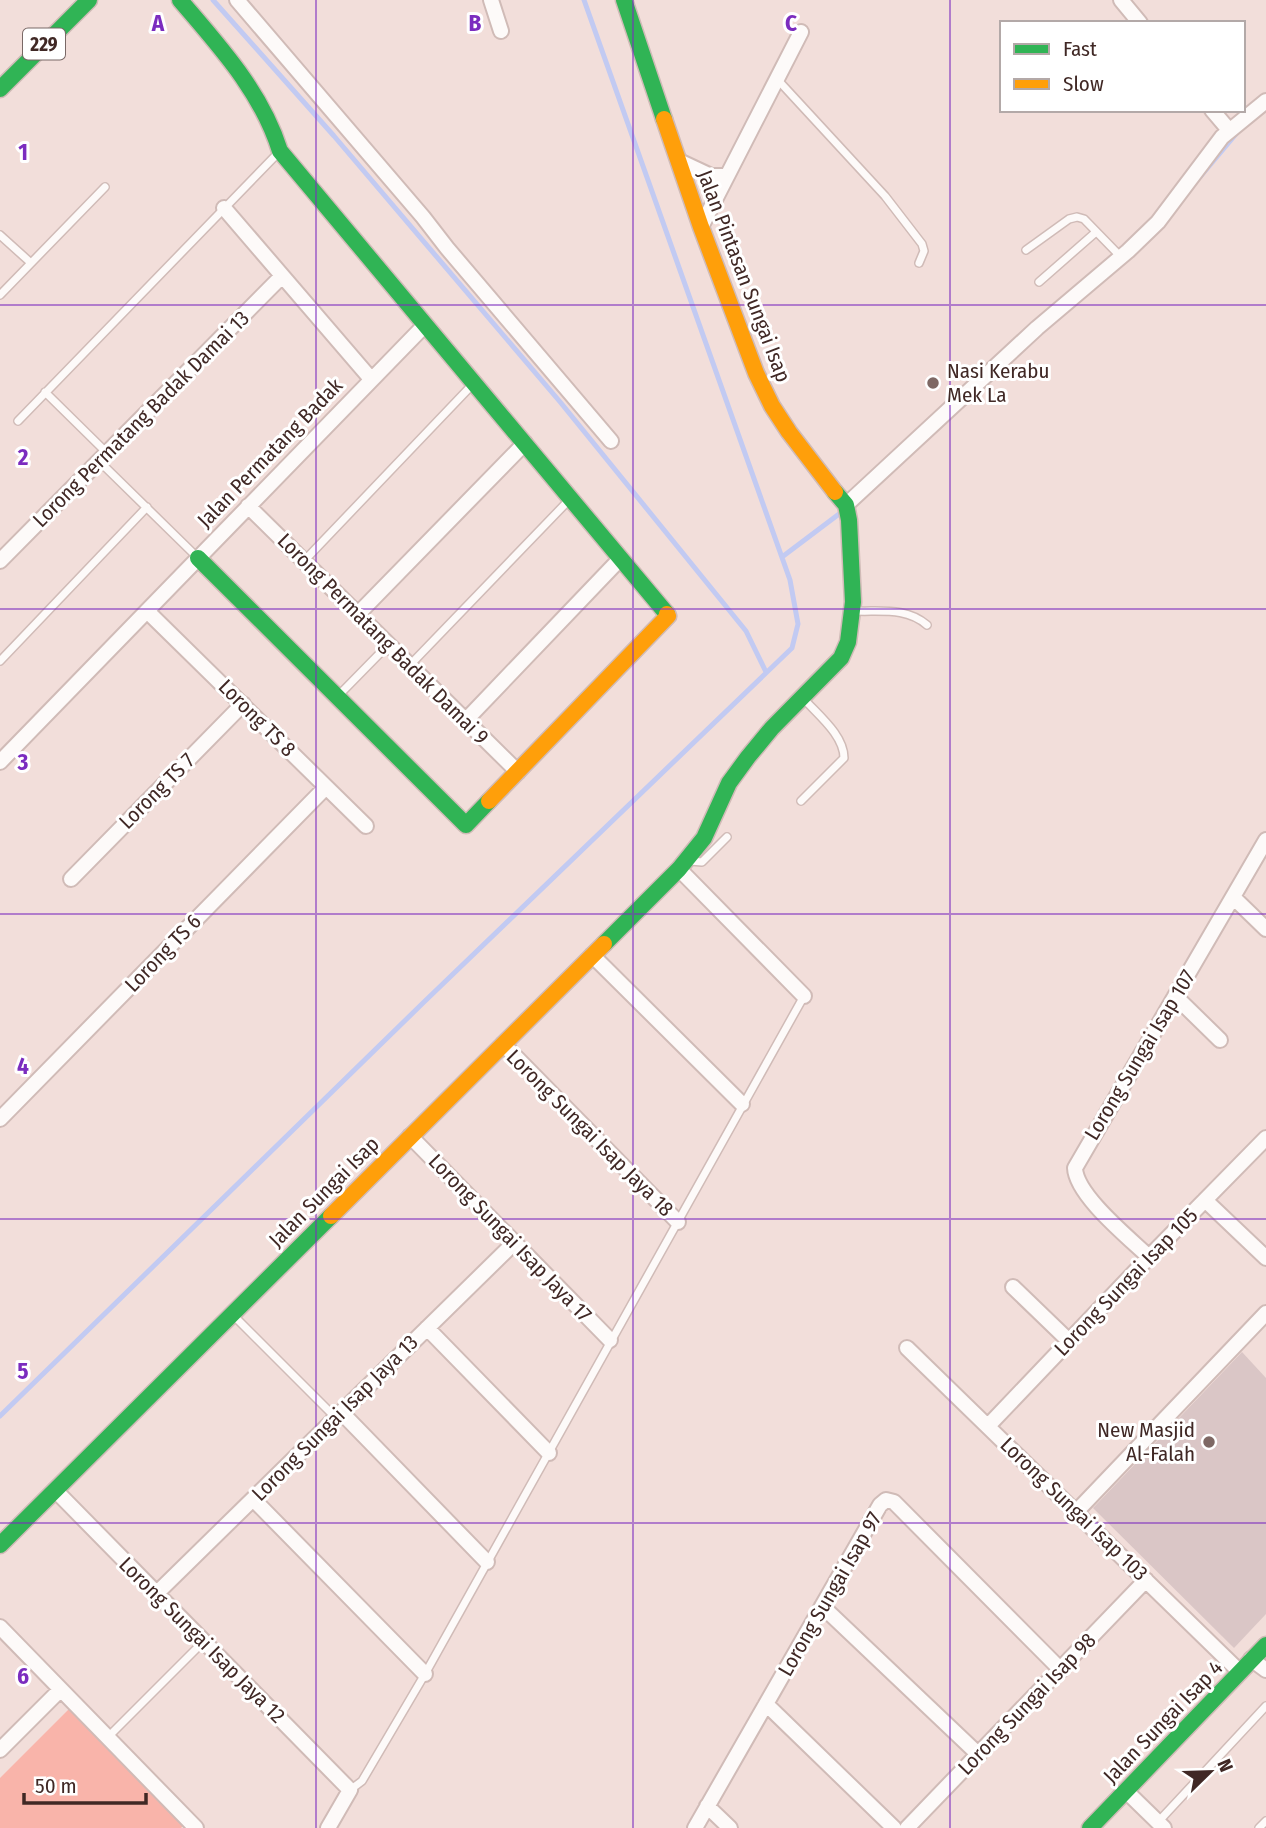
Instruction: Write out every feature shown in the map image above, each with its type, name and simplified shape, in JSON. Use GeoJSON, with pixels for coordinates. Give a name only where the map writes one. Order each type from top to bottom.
{"type":"FeatureCollection","features":[{"type":"Feature","properties":{"kind":"street","name":"229"},"geometry":{"type":"LineString","coordinates":[[0,89],[89,0]]}},
{"type":"Feature","properties":{"kind":"street"},"geometry":{"type":"LineString","coordinates":[[180,0],[251,85],[270,117],[281,150],[424,326],[668,616],[466,825],[198,558]]}},
{"type":"Feature","properties":{"kind":"street"},"geometry":{"type":"LineString","coordinates":[[237,0],[611,441]]}},
{"type":"Feature","properties":{"kind":"street"},"geometry":{"type":"LineString","coordinates":[[491,0],[501,31]]}},
{"type":"Feature","properties":{"kind":"street","name":"Jalan Pintasan Sungai Isap"},"geometry":{"type":"LineString","coordinates":[[624,0],[701,227],[756,373],[772,406],[846,505]]}},
{"type":"Feature","properties":{"kind":"street"},"geometry":{"type":"LineString","coordinates":[[1121,0],[1138,21]]}},
{"type":"Feature","properties":{"kind":"street"},"geometry":{"type":"LineString","coordinates":[[701,227],[801,32]]}},
{"type":"Feature","properties":{"kind":"street"},"geometry":{"type":"LineString","coordinates":[[804,996],[682,864],[704,838],[729,783],[748,757],[772,728],[841,658],[848,642],[853,611],[846,505],[1037,328],[1158,222],[1229,130],[1266,101]]}},
{"type":"Feature","properties":{"kind":"street"},"geometry":{"type":"LineString","coordinates":[[1214,112],[1229,130]]}},
{"type":"Feature","properties":{"kind":"street"},"geometry":{"type":"LineString","coordinates":[[679,161],[711,176],[727,176]]}},
{"type":"Feature","properties":{"kind":"street"},"geometry":{"type":"LineString","coordinates":[[224,208],[371,379]]}},
{"type":"Feature","properties":{"kind":"street","name":"Lorong Permatang Badak Damai 13"},"geometry":{"type":"LineString","coordinates":[[3,553],[103,457],[282,276]]}},
{"type":"Feature","properties":{"kind":"street","name":"Jalan Permatang Badak"},"geometry":{"type":"LineString","coordinates":[[0,762],[424,326]]}},
{"type":"Feature","properties":{"kind":"street"},"geometry":{"type":"LineString","coordinates":[[358,614],[525,443]]}},
{"type":"Feature","properties":{"kind":"street","name":"Lorong Permatang Badak Damai 9"},"geometry":{"type":"LineString","coordinates":[[248,506],[518,772]]}},
{"type":"Feature","properties":{"kind":"street"},"geometry":{"type":"LineString","coordinates":[[466,720],[620,559]]}},
{"type":"Feature","properties":{"kind":"street","name":"Lorong TS 8"},"geometry":{"type":"LineString","coordinates":[[147,611],[366,826]]}},
{"type":"Feature","properties":{"kind":"street","name":"Lorong TS 7"},"geometry":{"type":"LineString","coordinates":[[71,878],[243,704]]}},
{"type":"Feature","properties":{"kind":"street","name":"Lorong TS 6"},"geometry":{"type":"LineString","coordinates":[[0,1119],[326,787]]}},
{"type":"Feature","properties":{"kind":"street","name":"Lorong Sungai Isap 107"},"geometry":{"type":"LineString","coordinates":[[1149,1257],[1084,1193],[1075,1176],[1075,1168],[1266,839]]}},
{"type":"Feature","properties":{"kind":"street","name":"Jalan Sungai Isap"},"geometry":{"type":"LineString","coordinates":[[0,1545],[682,864]]}},
{"type":"Feature","properties":{"kind":"street"},"geometry":{"type":"LineString","coordinates":[[1233,897],[1266,929]]}},
{"type":"Feature","properties":{"kind":"street"},"geometry":{"type":"LineString","coordinates":[[592,955],[742,1104]]}},
{"type":"Feature","properties":{"kind":"street"},"geometry":{"type":"LineString","coordinates":[[1175,996],[1220,1040]]}},
{"type":"Feature","properties":{"kind":"street","name":"Lorong Sungai Isap Jaya 18"},"geometry":{"type":"LineString","coordinates":[[503,1044],[678,1222]]}},
{"type":"Feature","properties":{"kind":"street","name":"Lorong Sungai Isap Jaya 17"},"geometry":{"type":"LineString","coordinates":[[410,1136],[610,1340]]}},
{"type":"Feature","properties":{"kind":"street","name":"Lorong Sungai Isap 105"},"geometry":{"type":"LineString","coordinates":[[988,1426],[1266,1138]]}},
{"type":"Feature","properties":{"kind":"street"},"geometry":{"type":"LineString","coordinates":[[1205,1200],[1266,1258]]}},
{"type":"Feature","properties":{"kind":"street","name":"Lorong Sungai Isap Jaya 13"},"geometry":{"type":"LineString","coordinates":[[157,1594],[514,1243]]}},
{"type":"Feature","properties":{"kind":"street"},"geometry":{"type":"LineString","coordinates":[[1013,1287],[1069,1340]]}},
{"type":"Feature","properties":{"kind":"street"},"geometry":{"type":"LineString","coordinates":[[1076,1512],[1266,1313]]}},
{"type":"Feature","properties":{"kind":"street"},"geometry":{"type":"LineString","coordinates":[[427,1328],[549,1453]]}},
{"type":"Feature","properties":{"kind":"street","name":"Lorong Sungai Isap 103"},"geometry":{"type":"LineString","coordinates":[[907,1348],[1240,1672]]}},
{"type":"Feature","properties":{"kind":"street"},"geometry":{"type":"LineString","coordinates":[[339,1415],[487,1562]]}},
{"type":"Feature","properties":{"kind":"street","name":"Lorong Sungai Isap Jaya 12"},"geometry":{"type":"LineString","coordinates":[[55,1490],[350,1790]]}},
{"type":"Feature","properties":{"kind":"street"},"geometry":{"type":"LineString","coordinates":[[253,1499],[425,1674]]}},
{"type":"Feature","properties":{"kind":"street","name":"Lorong Sungai Isap 97"},"geometry":{"type":"LineString","coordinates":[[695,1828],[880,1505],[886,1500],[894,1502],[1061,1670]]}},
{"type":"Feature","properties":{"kind":"street","name":"Lorong Sungai Isap 98"},"geometry":{"type":"LineString","coordinates":[[907,1828],[1146,1580]]}},
{"type":"Feature","properties":{"kind":"street"},"geometry":{"type":"LineString","coordinates":[[822,1606],[979,1755]]}},
{"type":"Feature","properties":{"kind":"street"},"geometry":{"type":"LineString","coordinates":[[0,1628],[196,1828]]}},
{"type":"Feature","properties":{"kind":"street","name":"Jalan Sungai Isap 4"},"geometry":{"type":"LineString","coordinates":[[1090,1828],[1266,1644]]}},
{"type":"Feature","properties":{"kind":"street"},"geometry":{"type":"LineString","coordinates":[[1251,1660],[1266,1670]]}},
{"type":"Feature","properties":{"kind":"street"},"geometry":{"type":"LineString","coordinates":[[0,1750],[60,1690]]}},
{"type":"Feature","properties":{"kind":"street"},"geometry":{"type":"LineString","coordinates":[[766,1704],[894,1828]]}},
{"type":"Feature","properties":{"kind":"street"},"geometry":{"type":"LineString","coordinates":[[328,1828],[350,1790]]}},
{"type":"Feature","properties":{"kind":"street"},"geometry":{"type":"LineString","coordinates":[[1126,1791],[1161,1825]]}},
{"type":"Feature","properties":{"kind":"street"},"geometry":{"type":"LineString","coordinates":[[707,1806],[730,1828]]}},
{"type":"Feature","properties":{"kind":"lane"},"geometry":{"type":"LineString","coordinates":[[776,78],[885,196],[922,244],[924,251],[919,263]]}},
{"type":"Feature","properties":{"kind":"lane"},"geometry":{"type":"LineString","coordinates":[[18,422],[281,150]]}},
{"type":"Feature","properties":{"kind":"lane"},"geometry":{"type":"LineString","coordinates":[[0,295],[104,187]]}},
{"type":"Feature","properties":{"kind":"lane"},"geometry":{"type":"LineString","coordinates":[[1026,250],[1077,216],[1084,219],[1121,257]]}},
{"type":"Feature","properties":{"kind":"lane"},"geometry":{"type":"LineString","coordinates":[[1039,282],[1096,232]]}},
{"type":"Feature","properties":{"kind":"lane"},"geometry":{"type":"LineString","coordinates":[[0,235],[31,263]]}},
{"type":"Feature","properties":{"kind":"lane"},"geometry":{"type":"LineString","coordinates":[[304,561],[473,384]]}},
{"type":"Feature","properties":{"kind":"lane"},"geometry":{"type":"LineString","coordinates":[[45,392],[146,508],[198,558]]}},
{"type":"Feature","properties":{"kind":"lane"},"geometry":{"type":"LineString","coordinates":[[410,665],[570,499]]}},
{"type":"Feature","properties":{"kind":"lane"},"geometry":{"type":"LineString","coordinates":[[2,655],[146,508]]}},
{"type":"Feature","properties":{"kind":"lane"},"geometry":{"type":"LineString","coordinates":[[853,611],[908,613],[927,625]]}},
{"type":"Feature","properties":{"kind":"lane"},"geometry":{"type":"LineString","coordinates":[[337,697],[389,644]]}},
{"type":"Feature","properties":{"kind":"lane"},"geometry":{"type":"LineString","coordinates":[[800,801],[844,758],[844,748],[839,739],[803,698]]}},
{"type":"Feature","properties":{"kind":"lane"},"geometry":{"type":"LineString","coordinates":[[682,864],[702,862],[727,837]]}},
{"type":"Feature","properties":{"kind":"lane"},"geometry":{"type":"LineString","coordinates":[[350,1790],[362,1781],[425,1674],[804,996]]}},
{"type":"Feature","properties":{"kind":"lane"},"geometry":{"type":"LineString","coordinates":[[232,1314],[339,1415]]}},
{"type":"Feature","properties":{"kind":"lane"},"geometry":{"type":"LineString","coordinates":[[107,1738],[204,1641]]}},
{"type":"Feature","properties":{"kind":"lane"},"geometry":{"type":"LineString","coordinates":[[1161,1825],[1266,1706]]}},
{"type":"Feature","properties":{"kind":"lane"},"geometry":{"type":"LineString","coordinates":[[1259,1828],[1266,1821]]}},
{"type":"Feature","properties":{"kind":"shaded area"},"geometry":{"type":"Polygon","coordinates":[[[70,1708],[184,1825],[181,1828],[0,1828],[0,1778],[70,1708]]]}},
{"type":"Feature","properties":{"kind":"building","name":"New Masjid Al-Falah"},"geometry":{"type":"Polygon","coordinates":[[[1242,1352],[1266,1378],[1266,1614],[1234,1648],[1093,1508],[1242,1352]]]}},
{"type":"Feature","properties":{"kind":"waterway"},"geometry":{"type":"LineString","coordinates":[[213,0],[334,136],[561,403],[746,631],[766,672]]}},
{"type":"Feature","properties":{"kind":"waterway"},"geometry":{"type":"LineString","coordinates":[[0,1416],[792,648],[798,624],[790,580],[584,0]]}},
{"type":"Feature","properties":{"kind":"waterway"},"geometry":{"type":"LineString","coordinates":[[1200,177],[1236,134]]}},
{"type":"Feature","properties":{"kind":"waterway"},"geometry":{"type":"LineString","coordinates":[[782,557],[843,511]]}},
{"type":"Feature","properties":{"kind":"traffic: fast"},"geometry":{"type":"LineString","coordinates":[[0,89],[89,0]]}},
{"type":"Feature","properties":{"kind":"traffic: fast"},"geometry":{"type":"LineString","coordinates":[[180,0],[251,89],[280,151],[667,614]]}},
{"type":"Feature","properties":{"kind":"traffic: fast"},"geometry":{"type":"LineString","coordinates":[[624,0],[664,119]]}},
{"type":"Feature","properties":{"kind":"traffic: fast"},"geometry":{"type":"LineString","coordinates":[[604,944],[679,869],[704,838],[729,783],[748,757],[772,728],[841,658],[848,642],[853,602],[849,520],[846,505],[835,492]]}},
{"type":"Feature","properties":{"kind":"traffic: fast"},"geometry":{"type":"LineString","coordinates":[[198,558],[466,825],[489,801]]}},
{"type":"Feature","properties":{"kind":"traffic: fast"},"geometry":{"type":"LineString","coordinates":[[0,1545],[331,1216]]}},
{"type":"Feature","properties":{"kind":"traffic: fast"},"geometry":{"type":"LineString","coordinates":[[1090,1828],[1266,1645]]}},
{"type":"Feature","properties":{"kind":"traffic: slow"},"geometry":{"type":"LineString","coordinates":[[664,119],[756,373],[772,406],[789,432],[835,492]]}},
{"type":"Feature","properties":{"kind":"traffic: slow"},"geometry":{"type":"LineString","coordinates":[[489,801],[668,616],[667,614]]}},
{"type":"Feature","properties":{"kind":"traffic: slow"},"geometry":{"type":"LineString","coordinates":[[331,1216],[604,944]]}},
{"type":"Feature","properties":{"kind":"place","name":"Nasi Kerabu Mek La"},"geometry":{"type":"Point","coordinates":[933,383]}},
{"type":"Feature","properties":{"kind":"place","name":"New Masjid Al-Falah"},"geometry":{"type":"Point","coordinates":[1209,1442]}}]}
